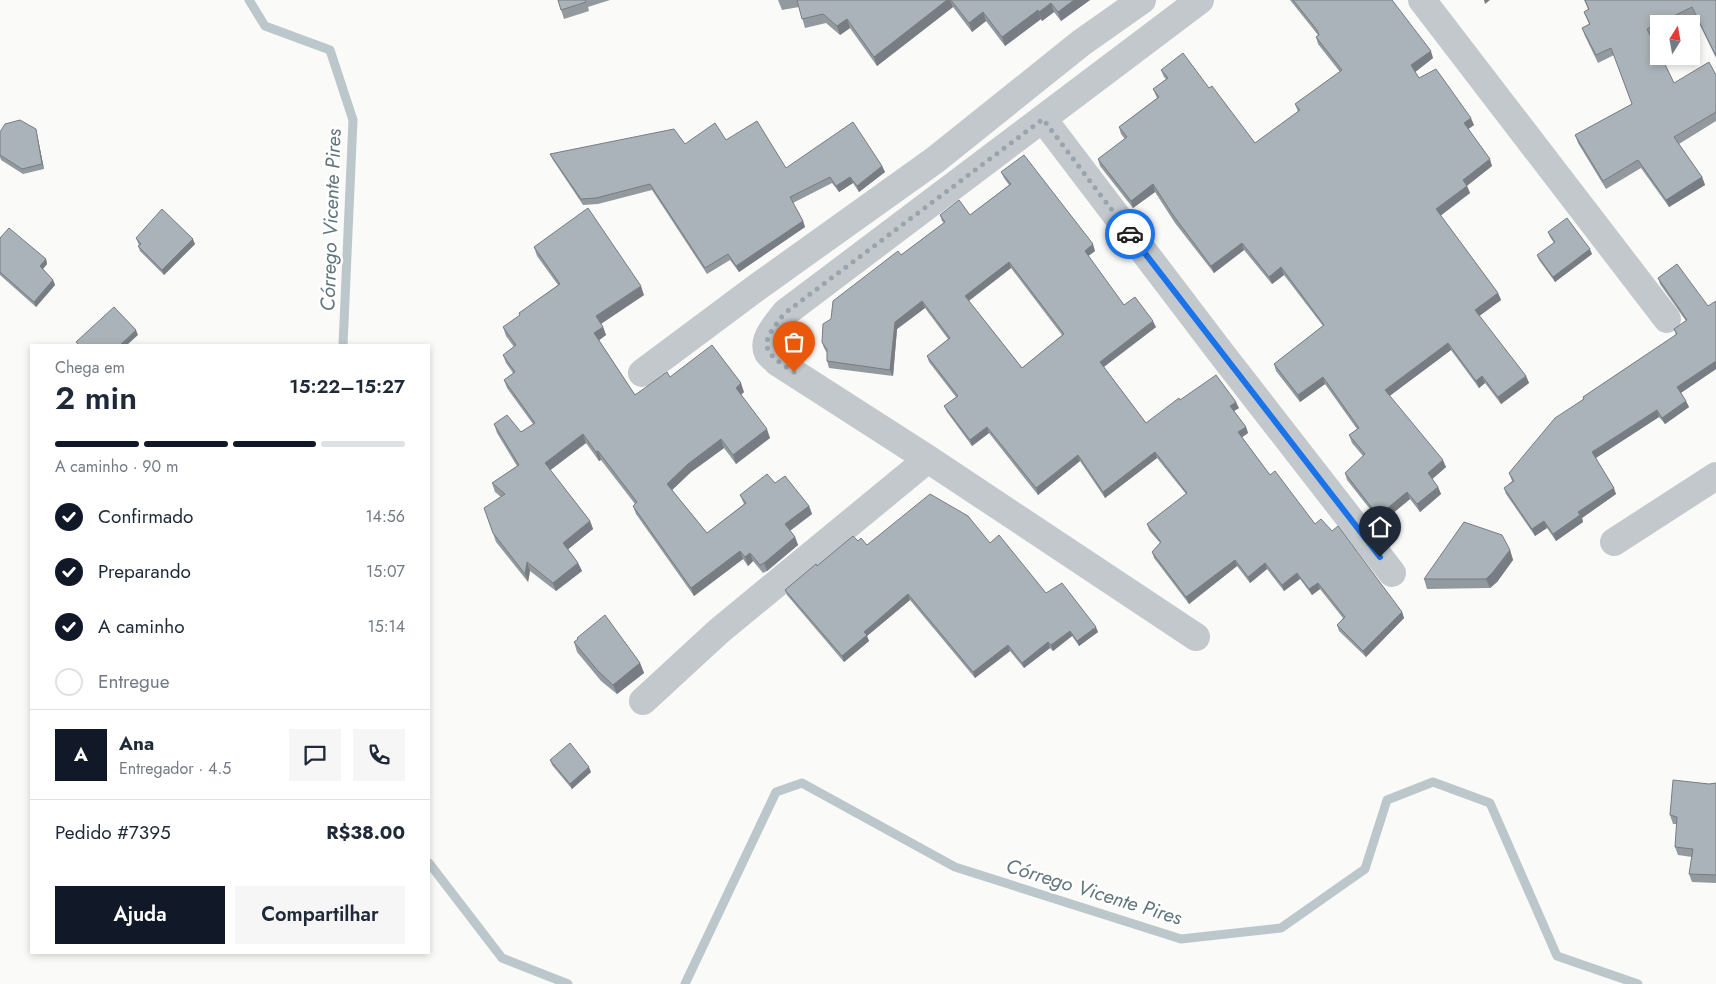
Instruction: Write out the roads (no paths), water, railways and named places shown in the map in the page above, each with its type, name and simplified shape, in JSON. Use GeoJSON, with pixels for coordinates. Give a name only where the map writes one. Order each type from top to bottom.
{"type":"FeatureCollection","features":[{"type":"Feature","properties":{"kind":"street"},"geometry":{"type":"LineString","coordinates":[[642,373],[756,288],[935,160],[1081,43],[1142,0]]}},
{"type":"Feature","properties":{"kind":"street"},"geometry":{"type":"LineString","coordinates":[[1196,637],[928,459],[777,362],[768,353],[767,346],[769,336],[785,313],[1200,0]]}},
{"type":"Feature","properties":{"kind":"street"},"geometry":{"type":"LineString","coordinates":[[1422,0],[1667,319]]}},
{"type":"Feature","properties":{"kind":"street"},"geometry":{"type":"LineString","coordinates":[[1043,119],[1392,573]]}},
{"type":"Feature","properties":{"kind":"street"},"geometry":{"type":"LineString","coordinates":[[643,701],[719,631],[928,459]]}},
{"type":"Feature","properties":{"kind":"street"},"geometry":{"type":"LineString","coordinates":[[1614,542],[1716,476]]}},
{"type":"Feature","properties":{"kind":"waterway","name":"Córrego Vicente Pires"},"geometry":{"type":"LineString","coordinates":[[249,0],[265,26],[330,50],[353,120],[343,344]]}},
{"type":"Feature","properties":{"kind":"waterway","name":"Córrego Vicente Pires"},"geometry":{"type":"LineString","coordinates":[[685,984],[776,792],[802,783],[955,867],[1181,939],[1281,928],[1365,869],[1387,800],[1433,782],[1490,803],[1557,956],[1638,984]]}},
{"type":"Feature","properties":{"kind":"waterway","name":"Córrego Vicente Pires"},"geometry":{"type":"LineString","coordinates":[[430,864],[502,958],[568,984]]}}]}
